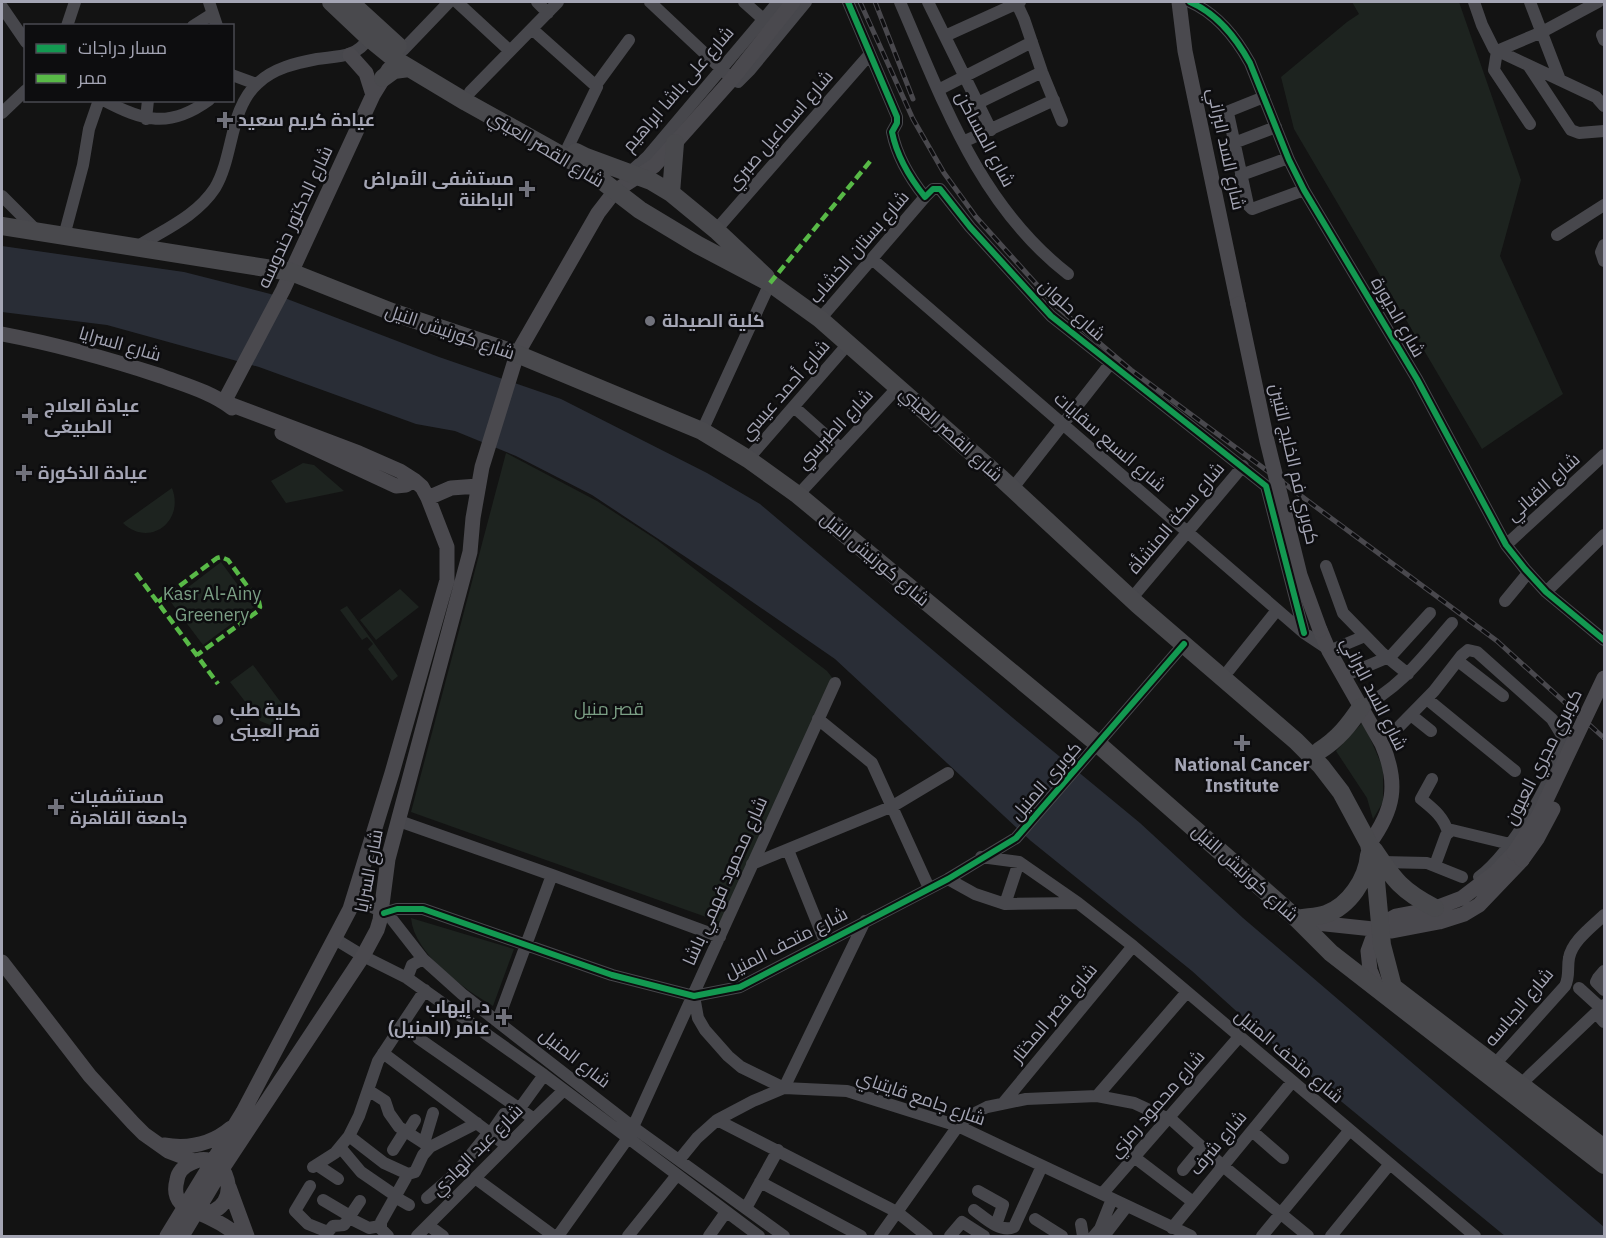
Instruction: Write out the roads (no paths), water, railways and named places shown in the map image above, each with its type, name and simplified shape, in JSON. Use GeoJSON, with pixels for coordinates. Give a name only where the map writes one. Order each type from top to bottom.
{"type":"FeatureCollection","features":[{"type":"Feature","properties":{"kind":"highway","name":"شارع القصر العيني"},"geometry":{"type":"LineString","coordinates":[[340,3],[385,35],[403,59],[470,92],[586,157],[634,175],[671,193],[758,268],[770,283]]}},
{"type":"Feature","properties":{"kind":"highway","name":"شارع القصر العيني"},"geometry":{"type":"LineString","coordinates":[[340,3],[369,38],[466,102],[588,170],[640,210],[698,245],[770,283],[820,319],[1012,489],[1138,605],[1315,759],[1341,792],[1367,840]]}},
{"type":"Feature","properties":{"kind":"highway"},"geometry":{"type":"LineString","coordinates":[[383,78],[403,59]]}},
{"type":"Feature","properties":{"kind":"highway"},"geometry":{"type":"LineString","coordinates":[[671,193],[675,143]]}},
{"type":"Feature","properties":{"kind":"highway","name":"شارع كورنيش النيل"},"geometry":{"type":"LineString","coordinates":[[2,226],[135,248],[296,269],[392,312],[517,354],[702,431],[748,459],[798,495],[1098,744],[1298,920],[1331,953],[1605,1165]]}},
{"type":"Feature","properties":{"kind":"highway","name":"شارع القصر العيني"},"geometry":{"type":"LineString","coordinates":[[1099,568],[1137,592],[1229,670],[1319,751],[1347,783],[1362,811],[1376,881],[1380,930]]}},
{"type":"Feature","properties":{"kind":"highway"},"geometry":{"type":"LineString","coordinates":[[1319,751],[1347,728],[1361,707]]}},
{"type":"Feature","properties":{"kind":"highway"},"geometry":{"type":"LineString","coordinates":[[1367,840],[1400,886],[1435,908]]}},
{"type":"Feature","properties":{"kind":"highway"},"geometry":{"type":"LineString","coordinates":[[1298,920],[1325,914],[1349,898],[1365,873],[1369,859],[1367,840]]}},
{"type":"Feature","properties":{"kind":"highway"},"geometry":{"type":"LineString","coordinates":[[1380,930],[1387,967],[1394,987],[1605,1148]]}},
{"type":"Feature","properties":{"kind":"main road"},"geometry":{"type":"LineString","coordinates":[[766,25],[793,2]]}},
{"type":"Feature","properties":{"kind":"main road","name":"شارع السد البراني"},"geometry":{"type":"LineString","coordinates":[[1179,2],[1185,51],[1238,304]]}},
{"type":"Feature","properties":{"kind":"main road","name":"شارع على باشا ابراهيم"},"geometry":{"type":"LineString","coordinates":[[482,467],[517,354],[598,213],[615,191],[634,175],[654,165],[675,143],[766,25]]}},
{"type":"Feature","properties":{"kind":"main road"},"geometry":{"type":"LineString","coordinates":[[350,55],[366,73],[374,95]]}},
{"type":"Feature","properties":{"kind":"main road","name":"شارع الدكتور حندوسه"},"geometry":{"type":"LineString","coordinates":[[224,402],[296,269],[383,78]]}},
{"type":"Feature","properties":{"kind":"main road","name":"كوبري فم الخليج التبين"},"geometry":{"type":"LineString","coordinates":[[1238,304],[1267,441],[1300,575],[1320,630]]}},
{"type":"Feature","properties":{"kind":"main road","name":"شارع السرايا"},"geometry":{"type":"LineString","coordinates":[[2,334],[112,360],[184,384],[224,402],[246,417],[396,486],[406,485],[414,480],[422,487],[428,498],[447,547],[447,580],[354,899],[236,1124],[182,1236]]}},
{"type":"Feature","properties":{"kind":"main road","name":"شارع السرايا"},"geometry":{"type":"LineString","coordinates":[[217,1165],[363,956],[377,930],[383,912],[384,877],[470,552],[482,467]]}},
{"type":"Feature","properties":{"kind":"main road"},"geometry":{"type":"LineString","coordinates":[[428,498],[451,488],[478,486]]}},
{"type":"Feature","properties":{"kind":"main road","name":"شارع السد البراني"},"geometry":{"type":"LineString","coordinates":[[1320,630],[1382,744],[1391,774],[1392,802],[1387,815],[1367,840]]}},
{"type":"Feature","properties":{"kind":"main road","name":"كوبري مجري العيون"},"geometry":{"type":"LineString","coordinates":[[1515,852],[1548,798],[1605,678]]}},
{"type":"Feature","properties":{"kind":"main road","name":"كوبري مجري العيون"},"geometry":{"type":"LineString","coordinates":[[1515,852],[1537,839],[1605,700]]}},
{"type":"Feature","properties":{"kind":"main road"},"geometry":{"type":"LineString","coordinates":[[1378,991],[1370,970],[1368,951],[1372,940],[1387,921],[1396,916],[1455,902],[1496,872],[1515,852]]}},
{"type":"Feature","properties":{"kind":"main road"},"geometry":{"type":"LineString","coordinates":[[1298,920],[1399,931],[1464,914],[1494,892],[1515,852]]}},
{"type":"Feature","properties":{"kind":"main road"},"geometry":{"type":"LineString","coordinates":[[2,962],[90,1076],[133,1123],[168,1151],[195,1161]]}},
{"type":"Feature","properties":{"kind":"main road"},"geometry":{"type":"LineString","coordinates":[[157,1143],[175,1146],[202,1143],[220,1136],[236,1124]]}},
{"type":"Feature","properties":{"kind":"main road"},"geometry":{"type":"LineString","coordinates":[[235,1233],[194,1211],[176,1193],[176,1181],[185,1167],[195,1161],[203,1160],[217,1165],[227,1177],[247,1236]]}},
{"type":"Feature","properties":{"kind":"main road"},"geometry":{"type":"LineString","coordinates":[[194,1211],[212,1212],[221,1206],[227,1197],[229,1187]]}},
{"type":"Feature","properties":{"kind":"main road","name":"شارع السرايا"},"geometry":{"type":"LineString","coordinates":[[167,1236],[194,1211]]}},
{"type":"Feature","properties":{"kind":"main road"},"geometry":{"type":"LineString","coordinates":[[214,1236],[235,1233]]}},
{"type":"Feature","properties":{"kind":"street"},"geometry":{"type":"LineString","coordinates":[[68,24],[75,2]]}},
{"type":"Feature","properties":{"kind":"street"},"geometry":{"type":"LineString","coordinates":[[403,59],[449,2]]}},
{"type":"Feature","properties":{"kind":"street"},"geometry":{"type":"LineString","coordinates":[[457,2],[510,51]]}},
{"type":"Feature","properties":{"kind":"street"},"geometry":{"type":"LineString","coordinates":[[537,2],[548,12]]}},
{"type":"Feature","properties":{"kind":"street"},"geometry":{"type":"LineString","coordinates":[[470,92],[558,2]]}},
{"type":"Feature","properties":{"kind":"street"},"geometry":{"type":"LineString","coordinates":[[650,2],[727,74]]}},
{"type":"Feature","properties":{"kind":"street"},"geometry":{"type":"LineString","coordinates":[[744,2],[766,25]]}},
{"type":"Feature","properties":{"kind":"street","name":"شارع على باشا ابراهيم"},"geometry":{"type":"LineString","coordinates":[[766,25],[778,2]]}},
{"type":"Feature","properties":{"kind":"street","name":"شارع على باشا ابراهيم"},"geometry":{"type":"LineString","coordinates":[[634,175],[647,157],[727,74],[738,82],[741,80],[806,2]]}},
{"type":"Feature","properties":{"kind":"street"},"geometry":{"type":"LineString","coordinates":[[848,2],[897,117],[897,123],[892,132],[896,150],[914,183],[925,197]]}},
{"type":"Feature","properties":{"kind":"street","name":"شارع المساكن"},"geometry":{"type":"LineString","coordinates":[[900,2],[938,90],[980,174],[1014,223],[1036,248],[1068,274]]}},
{"type":"Feature","properties":{"kind":"street"},"geometry":{"type":"LineString","coordinates":[[928,2],[991,130]]}},
{"type":"Feature","properties":{"kind":"street","name":"شارع الديورة"},"geometry":{"type":"LineString","coordinates":[[1190,2],[1221,22],[1235,38],[1250,63],[1288,158],[1304,190],[1417,380],[1506,545],[1546,592],[1603,635]]}},
{"type":"Feature","properties":{"kind":"street"},"geometry":{"type":"LineString","coordinates":[[1474,2],[1491,46],[1497,51],[1596,97],[1605,106]]}},
{"type":"Feature","properties":{"kind":"street"},"geometry":{"type":"LineString","coordinates":[[1530,2],[1560,80]]}},
{"type":"Feature","properties":{"kind":"street"},"geometry":{"type":"LineString","coordinates":[[1497,51],[1542,32],[1590,3]]}},
{"type":"Feature","properties":{"kind":"street"},"geometry":{"type":"LineString","coordinates":[[945,36],[1012,4],[1024,19],[1062,121]]}},
{"type":"Feature","properties":{"kind":"street"},"geometry":{"type":"LineString","coordinates":[[2,8],[24,39]]}},
{"type":"Feature","properties":{"kind":"street"},"geometry":{"type":"LineString","coordinates":[[197,24],[212,14]]}},
{"type":"Feature","properties":{"kind":"street"},"geometry":{"type":"LineString","coordinates":[[532,29],[596,85]]}},
{"type":"Feature","properties":{"kind":"street"},"geometry":{"type":"LineString","coordinates":[[135,248],[180,222],[205,201],[222,173],[244,102],[256,84],[276,70],[288,66],[305,61],[350,55],[361,48],[369,38]]}},
{"type":"Feature","properties":{"kind":"street"},"geometry":{"type":"LineString","coordinates":[[568,147],[596,85],[629,40]]}},
{"type":"Feature","properties":{"kind":"street"},"geometry":{"type":"LineString","coordinates":[[938,90],[1032,42]]}},
{"type":"Feature","properties":{"kind":"street"},"geometry":{"type":"LineString","coordinates":[[1497,51],[1494,70],[1530,124]]}},
{"type":"Feature","properties":{"kind":"street","name":"شارع اسماعيل صبري"},"geometry":{"type":"LineString","coordinates":[[716,230],[870,54]]}},
{"type":"Feature","properties":{"kind":"street"},"geometry":{"type":"LineString","coordinates":[[1528,65],[1571,130],[1579,134],[1605,131]]}},
{"type":"Feature","properties":{"kind":"street"},"geometry":{"type":"LineString","coordinates":[[978,103],[1042,72]]}},
{"type":"Feature","properties":{"kind":"street"},"geometry":{"type":"LineString","coordinates":[[234,76],[256,84]]}},
{"type":"Feature","properties":{"kind":"street"},"geometry":{"type":"LineString","coordinates":[[2,113],[24,92]]}},
{"type":"Feature","properties":{"kind":"street"},"geometry":{"type":"LineString","coordinates":[[1264,97],[1229,111],[1248,205],[1252,209],[1304,190]]}},
{"type":"Feature","properties":{"kind":"street"},"geometry":{"type":"LineString","coordinates":[[963,142],[1054,100]]}},
{"type":"Feature","properties":{"kind":"street"},"geometry":{"type":"LineString","coordinates":[[64,236],[90,129],[100,102]]}},
{"type":"Feature","properties":{"kind":"street"},"geometry":{"type":"LineString","coordinates":[[106,102],[146,119],[175,117],[206,102]]}},
{"type":"Feature","properties":{"kind":"street"},"geometry":{"type":"LineString","coordinates":[[146,119],[148,102]]}},
{"type":"Feature","properties":{"kind":"street"},"geometry":{"type":"LineString","coordinates":[[1234,143],[1276,127]]}},
{"type":"Feature","properties":{"kind":"street"},"geometry":{"type":"LineString","coordinates":[[1241,175],[1288,158]]}},
{"type":"Feature","properties":{"kind":"street","name":"شارع حلوان"},"geometry":{"type":"LineString","coordinates":[[925,197],[933,189],[940,189],[970,227],[1051,316],[1263,482],[1270,492],[1304,633]]}},
{"type":"Feature","properties":{"kind":"street"},"geometry":{"type":"LineString","coordinates":[[2,196],[38,232]]}},
{"type":"Feature","properties":{"kind":"street","name":"شارع بستان الخشاب"},"geometry":{"type":"LineString","coordinates":[[820,319],[925,197]]}},
{"type":"Feature","properties":{"kind":"street"},"geometry":{"type":"LineString","coordinates":[[1557,234],[1605,205]]}},
{"type":"Feature","properties":{"kind":"street","name":"شارع السبع سقايات"},"geometry":{"type":"LineString","coordinates":[[872,259],[1277,610],[1329,650]]}},
{"type":"Feature","properties":{"kind":"street"},"geometry":{"type":"LineString","coordinates":[[702,431],[770,283]]}},
{"type":"Feature","properties":{"kind":"street","name":"شارع أحمد عيسي"},"geometry":{"type":"LineString","coordinates":[[748,459],[848,344]]}},
{"type":"Feature","properties":{"kind":"street"},"geometry":{"type":"LineString","coordinates":[[1012,489],[1110,364]]}},
{"type":"Feature","properties":{"kind":"street","name":"شارع الطبرسي"},"geometry":{"type":"LineString","coordinates":[[798,495],[898,387]]}},
{"type":"Feature","properties":{"kind":"street"},"geometry":{"type":"LineString","coordinates":[[794,407],[840,448]]}},
{"type":"Feature","properties":{"kind":"street","name":"شارع القباني"},"geometry":{"type":"LineString","coordinates":[[1506,545],[1605,455]]}},
{"type":"Feature","properties":{"kind":"street","name":"شارع سكة المنشأة"},"geometry":{"type":"LineString","coordinates":[[1137,592],[1243,466]]}},
{"type":"Feature","properties":{"kind":"street"},"geometry":{"type":"LineString","coordinates":[[1546,592],[1605,535]]}},
{"type":"Feature","properties":{"kind":"street"},"geometry":{"type":"LineString","coordinates":[[1326,566],[1343,613],[1388,658],[1408,674]]}},
{"type":"Feature","properties":{"kind":"street"},"geometry":{"type":"LineString","coordinates":[[1505,601],[1528,573]]}},
{"type":"Feature","properties":{"kind":"street"},"geometry":{"type":"LineString","coordinates":[[1229,670],[1277,610]]}},
{"type":"Feature","properties":{"kind":"street"},"geometry":{"type":"LineString","coordinates":[[1344,676],[1388,658],[1430,614]]}},
{"type":"Feature","properties":{"kind":"street"},"geometry":{"type":"LineString","coordinates":[[1361,707],[1378,699],[1408,674],[1452,623]]}},
{"type":"Feature","properties":{"kind":"street"},"geometry":{"type":"LineString","coordinates":[[1329,650],[1365,636]]}},
{"type":"Feature","properties":{"kind":"street"},"geometry":{"type":"LineString","coordinates":[[1098,744],[1184,644]]}},
{"type":"Feature","properties":{"kind":"street"},"geometry":{"type":"LineString","coordinates":[[1382,744],[1427,699],[1468,651],[1478,652],[1552,719],[1563,737],[1554,767],[1531,812],[1515,852],[1452,830],[1448,832]]}},
{"type":"Feature","properties":{"kind":"street"},"geometry":{"type":"LineString","coordinates":[[1458,661],[1503,696]]}},
{"type":"Feature","properties":{"kind":"street","name":"شارع محمود فهمي باشا"},"geometry":{"type":"LineString","coordinates":[[556,1236],[631,1133],[835,682]]}},
{"type":"Feature","properties":{"kind":"street"},"geometry":{"type":"LineString","coordinates":[[1427,699],[1515,771]]}},
{"type":"Feature","properties":{"kind":"street"},"geometry":{"type":"LineString","coordinates":[[1411,715],[1431,731]]}},
{"type":"Feature","properties":{"kind":"street"},"geometry":{"type":"LineString","coordinates":[[818,719],[872,763],[929,888]]}},
{"type":"Feature","properties":{"kind":"street","name":"كوبرى المنيل"},"geometry":{"type":"LineString","coordinates":[[1016,838],[1098,744]]}},
{"type":"Feature","properties":{"kind":"street"},"geometry":{"type":"LineString","coordinates":[[752,864],[892,806],[948,773]]}},
{"type":"Feature","properties":{"kind":"street"},"geometry":{"type":"LineString","coordinates":[[1432,779],[1421,799],[1436,811],[1445,822],[1448,832],[1435,865]]}},
{"type":"Feature","properties":{"kind":"street","name":"شارع متحف المنيل"},"geometry":{"type":"LineString","coordinates":[[399,821],[720,937]]}},
{"type":"Feature","properties":{"kind":"street","name":"شارع متحف المنيل"},"geometry":{"type":"LineString","coordinates":[[383,912],[410,907],[423,909],[612,975],[694,996],[740,987],[948,879],[981,857],[1016,838]]}},
{"type":"Feature","properties":{"kind":"street"},"geometry":{"type":"LineString","coordinates":[[788,850],[825,942]]}},
{"type":"Feature","properties":{"kind":"street","name":"شارع متحف المنيل"},"geometry":{"type":"LineString","coordinates":[[981,857],[1019,862],[1078,903],[1133,946],[1475,1236]]}},
{"type":"Feature","properties":{"kind":"street"},"geometry":{"type":"LineString","coordinates":[[1005,904],[1019,862]]}},
{"type":"Feature","properties":{"kind":"street"},"geometry":{"type":"LineString","coordinates":[[1382,862],[1435,865],[1462,877]]}},
{"type":"Feature","properties":{"kind":"street"},"geometry":{"type":"LineString","coordinates":[[498,1020],[552,875]]}},
{"type":"Feature","properties":{"kind":"street"},"geometry":{"type":"LineString","coordinates":[[948,879],[975,894],[1005,904],[1078,903]]}},
{"type":"Feature","properties":{"kind":"street","name":"شارع المنيل"},"geometry":{"type":"LineString","coordinates":[[354,899],[383,912],[402,930],[423,958],[462,994],[498,1020],[631,1133],[676,1175],[759,1236]]}},
{"type":"Feature","properties":{"kind":"street","name":"شارع الجباسه"},"geometry":{"type":"LineString","coordinates":[[1496,1064],[1565,986],[1569,979],[1568,961],[1573,948],[1605,915]]}},
{"type":"Feature","properties":{"kind":"street"},"geometry":{"type":"LineString","coordinates":[[694,996],[698,1018],[705,1030],[728,1056],[741,1067],[784,1088],[865,921]]}},
{"type":"Feature","properties":{"kind":"street","name":"شارع المنيل"},"geometry":{"type":"LineString","coordinates":[[335,939],[407,978],[564,1090],[631,1133],[679,1160],[784,1236]]}},
{"type":"Feature","properties":{"kind":"street","name":"شارع قصر المختار"},"geometry":{"type":"LineString","coordinates":[[1004,1102],[1133,946]]}},
{"type":"Feature","properties":{"kind":"street"},"geometry":{"type":"LineString","coordinates":[[407,978],[412,965],[423,958]]}},
{"type":"Feature","properties":{"kind":"street"},"geometry":{"type":"LineString","coordinates":[[1605,971],[1596,982],[1605,990]]}},
{"type":"Feature","properties":{"kind":"street"},"geometry":{"type":"LineString","coordinates":[[1521,1084],[1601,1012],[1579,988]]}},
{"type":"Feature","properties":{"kind":"street"},"geometry":{"type":"LineString","coordinates":[[338,1179],[315,1166],[334,1154],[349,1136],[359,1116],[378,1060],[425,990]]}},
{"type":"Feature","properties":{"kind":"street"},"geometry":{"type":"LineString","coordinates":[[1097,1096],[1187,992]]}},
{"type":"Feature","properties":{"kind":"street","name":"شارع محمود رمزي"},"geometry":{"type":"LineString","coordinates":[[1094,1236],[1100,1228],[1107,1197],[1134,1156],[1239,1037]]}},
{"type":"Feature","properties":{"kind":"street"},"geometry":{"type":"LineString","coordinates":[[418,1038],[534,1119]]}},
{"type":"Feature","properties":{"kind":"street"},"geometry":{"type":"LineString","coordinates":[[383,1053],[507,1146]]}},
{"type":"Feature","properties":{"kind":"street"},"geometry":{"type":"LineString","coordinates":[[520,1108],[544,1075]]}},
{"type":"Feature","properties":{"kind":"street","name":"شارع شرف"},"geometry":{"type":"LineString","coordinates":[[1172,1228],[1292,1082]]}},
{"type":"Feature","properties":{"kind":"street","name":"شارع جامع قايتباي"},"geometry":{"type":"LineString","coordinates":[[679,1160],[697,1138],[717,1120],[743,1105],[784,1088],[847,1091],[958,1126],[1191,1236]]}},
{"type":"Feature","properties":{"kind":"street"},"geometry":{"type":"LineString","coordinates":[[368,1090],[385,1101],[396,1124],[427,1145]]}},
{"type":"Feature","properties":{"kind":"street","name":"شارع عبد الهادي"},"geometry":{"type":"LineString","coordinates":[[417,1236],[564,1090]]}},
{"type":"Feature","properties":{"kind":"street"},"geometry":{"type":"LineString","coordinates":[[880,1236],[958,1126],[971,1115],[1004,1102],[1046,1097],[1097,1096],[1134,1103],[1168,1118],[1308,1236]]}},
{"type":"Feature","properties":{"kind":"street"},"geometry":{"type":"LineString","coordinates":[[349,1136],[384,1163],[408,1174],[415,1172],[423,1155],[433,1113]]}},
{"type":"Feature","properties":{"kind":"street"},"geometry":{"type":"LineString","coordinates":[[427,1198],[457,1172],[504,1114]]}},
{"type":"Feature","properties":{"kind":"street"},"geometry":{"type":"LineString","coordinates":[[393,1150],[415,1120]]}},
{"type":"Feature","properties":{"kind":"street"},"geometry":{"type":"LineString","coordinates":[[717,1120],[897,1212],[919,1234]]}},
{"type":"Feature","properties":{"kind":"street"},"geometry":{"type":"LineString","coordinates":[[427,1145],[477,1123]]}},
{"type":"Feature","properties":{"kind":"street"},"geometry":{"type":"LineString","coordinates":[[1252,1131],[1283,1158]]}},
{"type":"Feature","properties":{"kind":"street"},"geometry":{"type":"LineString","coordinates":[[1263,1236],[1349,1131]]}},
{"type":"Feature","properties":{"kind":"street"},"geometry":{"type":"LineString","coordinates":[[340,1147],[360,1178],[409,1205]]}},
{"type":"Feature","properties":{"kind":"street"},"geometry":{"type":"LineString","coordinates":[[1183,1170],[1202,1147]]}},
{"type":"Feature","properties":{"kind":"street"},"geometry":{"type":"LineString","coordinates":[[746,1208],[778,1150]]}},
{"type":"Feature","properties":{"kind":"street"},"geometry":{"type":"LineString","coordinates":[[1134,1156],[1193,1202]]}},
{"type":"Feature","properties":{"kind":"street"},"geometry":{"type":"LineString","coordinates":[[1332,1236],[1389,1165]]}},
{"type":"Feature","properties":{"kind":"street"},"geometry":{"type":"LineString","coordinates":[[974,1210],[996,1225],[1007,1229],[1017,1224],[1042,1166]]}},
{"type":"Feature","properties":{"kind":"street"},"geometry":{"type":"LineString","coordinates":[[322,1200],[369,1228],[384,1231],[396,1197],[408,1174]]}},
{"type":"Feature","properties":{"kind":"street"},"geometry":{"type":"LineString","coordinates":[[628,1236],[676,1175]]}},
{"type":"Feature","properties":{"kind":"street"},"geometry":{"type":"LineString","coordinates":[[475,1178],[556,1236]]}},
{"type":"Feature","properties":{"kind":"street"},"geometry":{"type":"LineString","coordinates":[[760,1182],[861,1236]]}},
{"type":"Feature","properties":{"kind":"street"},"geometry":{"type":"LineString","coordinates":[[310,1186],[295,1209],[296,1213],[308,1224],[328,1232],[333,1226],[344,1225],[360,1201]]}},
{"type":"Feature","properties":{"kind":"street"},"geometry":{"type":"LineString","coordinates":[[978,1191],[1003,1205],[996,1225]]}},
{"type":"Feature","properties":{"kind":"street"},"geometry":{"type":"LineString","coordinates":[[1104,1236],[1127,1206]]}},
{"type":"Feature","properties":{"kind":"street"},"geometry":{"type":"LineString","coordinates":[[709,1236],[726,1212]]}},
{"type":"Feature","properties":{"kind":"street"},"geometry":{"type":"LineString","coordinates":[[1035,1219],[1056,1234]]}},
{"type":"Feature","properties":{"kind":"street"},"geometry":{"type":"LineString","coordinates":[[950,1236],[962,1222],[984,1236]]}},
{"type":"Feature","properties":{"kind":"street"},"geometry":{"type":"LineString","coordinates":[[428,1225],[443,1236]]}},
{"type":"Feature","properties":{"kind":"railway"},"geometry":{"type":"LineString","coordinates":[[860,2],[913,119],[944,173],[976,217],[1056,306],[1131,370],[1497,641],[1604,738]]}},
{"type":"Feature","properties":{"kind":"railway"},"geometry":{"type":"LineString","coordinates":[[875,2],[913,99]]}},
{"type":"Feature","properties":{"kind":"place","name":"عيادة كريم سعيد"},"geometry":{"type":"Point","coordinates":[225,120]}},
{"type":"Feature","properties":{"kind":"place","name":"مستشفى الأمراض الباطنة"},"geometry":{"type":"Point","coordinates":[527,189]}},
{"type":"Feature","properties":{"kind":"place","name":"كلية الصيدلة"},"geometry":{"type":"Point","coordinates":[650,321]}},
{"type":"Feature","properties":{"kind":"place","name":"عيادة العلاج الطبيغى"},"geometry":{"type":"Point","coordinates":[30,416]}},
{"type":"Feature","properties":{"kind":"place","name":"عيادة الذكورة"},"geometry":{"type":"Point","coordinates":[24,473]}},
{"type":"Feature","properties":{"kind":"place","name":"كلية طب قصر العينى"},"geometry":{"type":"Point","coordinates":[218,720]}},
{"type":"Feature","properties":{"kind":"place","name":"National Cancer Institute"},"geometry":{"type":"Point","coordinates":[1242,743]}},
{"type":"Feature","properties":{"kind":"place","name":"مستشفيات جامعة القاهرة"},"geometry":{"type":"Point","coordinates":[56,807]}},
{"type":"Feature","properties":{"kind":"place","name":"د. إيهاب عامر (المنيل)"},"geometry":{"type":"Point","coordinates":[504,1017]}},
{"type":"Feature","properties":{"kind":"park label","name":"Kasr Al-Ainy Greenery"},"geometry":{"type":"Point","coordinates":[212,604]}},
{"type":"Feature","properties":{"kind":"park label","name":"قصر منيل"},"geometry":{"type":"Point","coordinates":[609,709]}}]}
